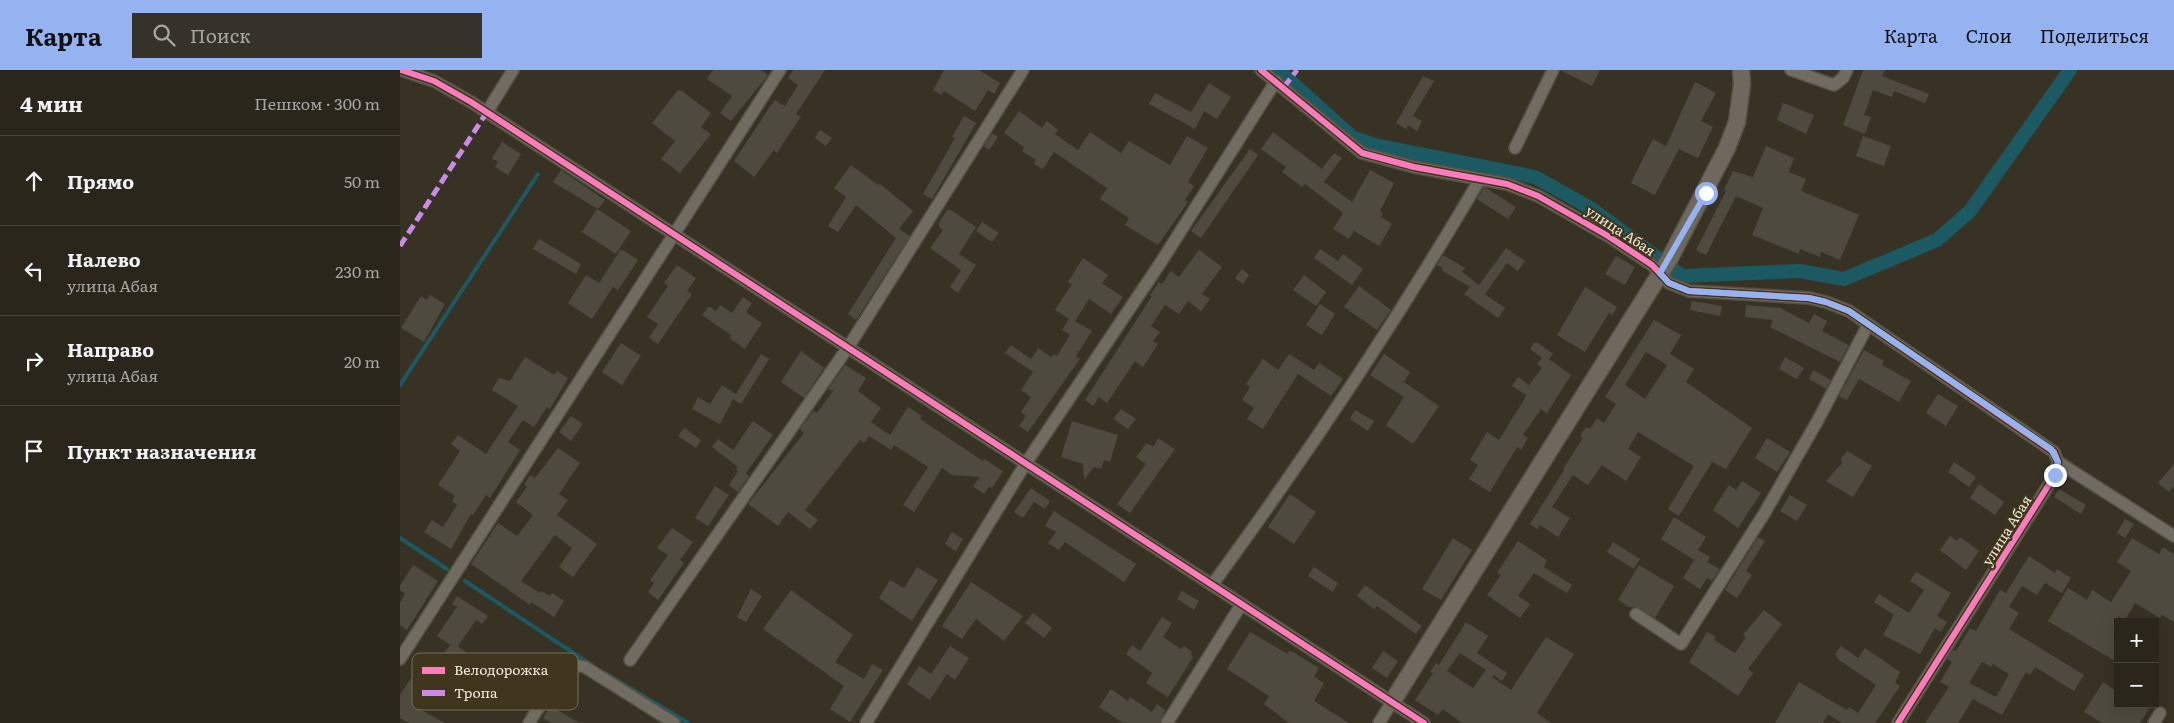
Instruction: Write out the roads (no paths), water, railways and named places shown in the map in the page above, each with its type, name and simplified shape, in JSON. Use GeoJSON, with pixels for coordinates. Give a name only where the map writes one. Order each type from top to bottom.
{"type":"FeatureCollection","features":[{"type":"Feature","properties":{"kind":"main road"},"geometry":{"type":"LineString","coordinates":[[1392,702],[1664,266],[1706,193],[1730,139],[1740,105],[1741,70]]}},
{"type":"Feature","properties":{"kind":"street"},"geometry":{"type":"LineString","coordinates":[[401,70],[434,81],[487,112],[849,346],[1212,586],[1424,723]]}},
{"type":"Feature","properties":{"kind":"street"},"geometry":{"type":"LineString","coordinates":[[487,112],[513,70]]}},
{"type":"Feature","properties":{"kind":"street"},"geometry":{"type":"LineString","coordinates":[[400,659],[780,70]]}},
{"type":"Feature","properties":{"kind":"street"},"geometry":{"type":"LineString","coordinates":[[630,660],[849,346],[1023,70]]}},
{"type":"Feature","properties":{"kind":"street","name":"улица Абая"},"geometry":{"type":"LineString","coordinates":[[1261,70],[1362,153],[1414,167],[1507,184],[1551,201],[1608,236],[1664,266],[1669,283],[1689,291],[1809,298],[1849,311],[2051,449],[2058,462],[2174,536]]}},
{"type":"Feature","properties":{"kind":"street"},"geometry":{"type":"LineString","coordinates":[[1515,148],[1553,70]]}},
{"type":"Feature","properties":{"kind":"street"},"geometry":{"type":"LineString","coordinates":[[1791,70],[1834,85],[1843,78],[1847,70]]}},
{"type":"Feature","properties":{"kind":"street"},"geometry":{"type":"LineString","coordinates":[[866,723],[1026,463],[1161,262],[1276,82]]}},
{"type":"Feature","properties":{"kind":"street"},"geometry":{"type":"LineString","coordinates":[[1212,586],[1300,465],[1372,354],[1480,179]]}},
{"type":"Feature","properties":{"kind":"street"},"geometry":{"type":"LineString","coordinates":[[1636,614],[1681,644],[1764,514],[1818,420],[1868,325]]}},
{"type":"Feature","properties":{"kind":"street","name":"улица Абая"},"geometry":{"type":"LineString","coordinates":[[1898,723],[2055,475],[2058,462]]}},
{"type":"Feature","properties":{"kind":"street"},"geometry":{"type":"LineString","coordinates":[[1167,723],[1241,605]]}},
{"type":"Feature","properties":{"kind":"street"},"geometry":{"type":"LineString","coordinates":[[578,666],[585,667],[674,723]]}},
{"type":"Feature","properties":{"kind":"street"},"geometry":{"type":"LineString","coordinates":[[1379,723],[1392,702]]}},
{"type":"Feature","properties":{"kind":"street"},"geometry":{"type":"LineString","coordinates":[[529,723],[537,710]]}},
{"type":"Feature","properties":{"kind":"waterway"},"geometry":{"type":"LineString","coordinates":[[1278,70],[1352,137],[1375,145],[1535,177],[1592,209],[1682,276],[1800,271],[1844,279],[1937,240],[1970,211],[2070,70]]}},
{"type":"Feature","properties":{"kind":"waterway"},"geometry":{"type":"LineString","coordinates":[[400,385],[538,174]]}},
{"type":"Feature","properties":{"kind":"waterway"},"geometry":{"type":"LineString","coordinates":[[400,538],[447,569]]}},
{"type":"Feature","properties":{"kind":"waterway"},"geometry":{"type":"LineString","coordinates":[[465,581],[573,653]]}},
{"type":"Feature","properties":{"kind":"waterway"},"geometry":{"type":"LineString","coordinates":[[578,656],[590,664]]}},
{"type":"Feature","properties":{"kind":"waterway"},"geometry":{"type":"LineString","coordinates":[[605,673],[688,723]]}}]}
